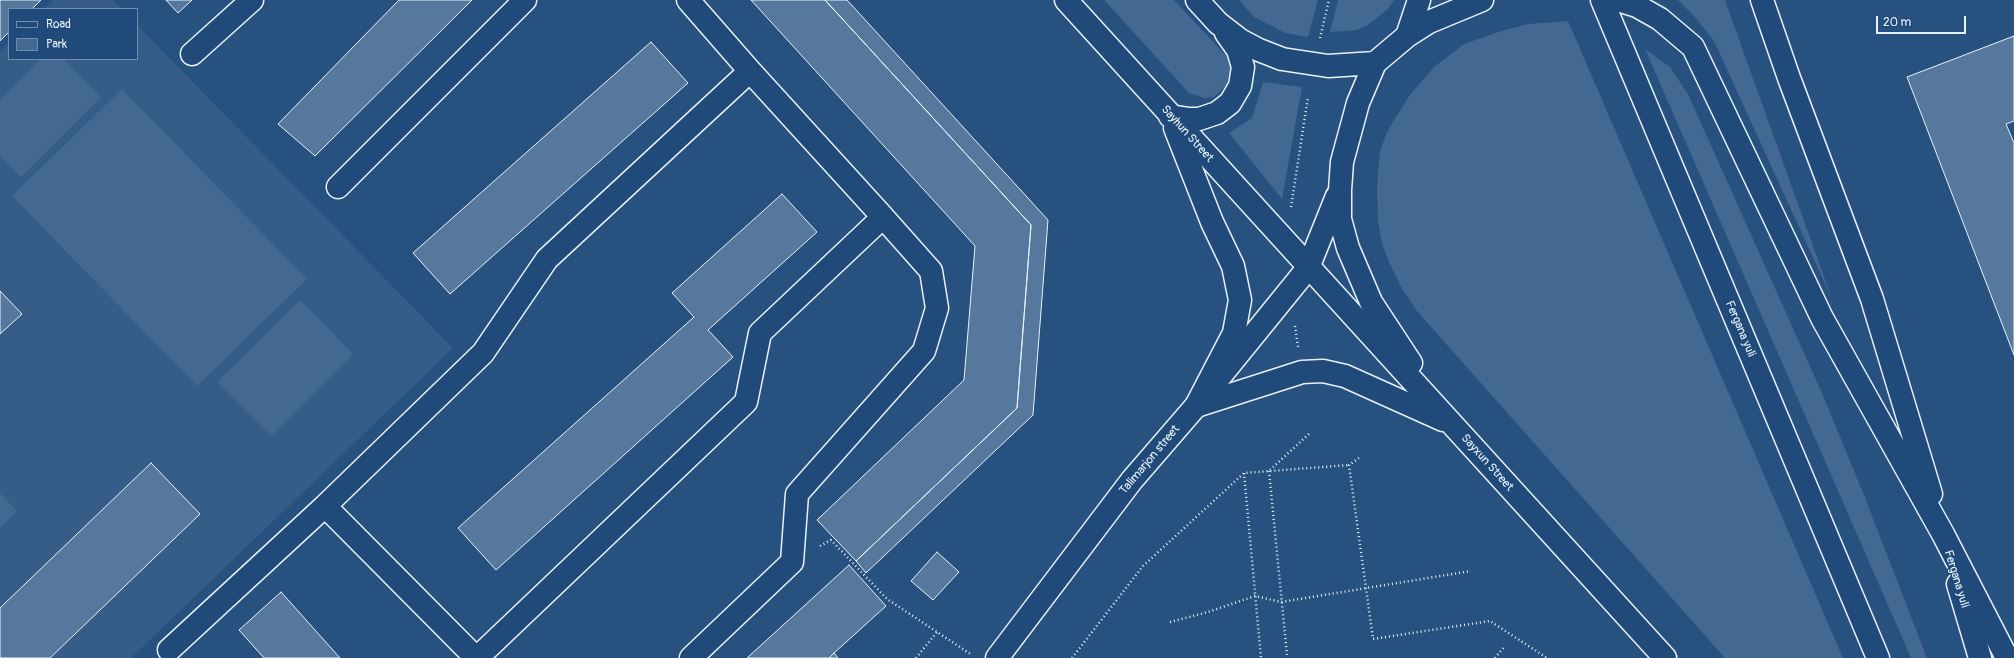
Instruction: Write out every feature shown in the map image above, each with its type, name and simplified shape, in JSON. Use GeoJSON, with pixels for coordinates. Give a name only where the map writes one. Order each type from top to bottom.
{"type":"FeatureCollection","features":[{"type":"Feature","properties":{"kind":"main road"},"geometry":{"type":"LineString","coordinates":[[192,54],[252,0]]}},
{"type":"Feature","properties":{"kind":"main road"},"geometry":{"type":"LineString","coordinates":[[338,187],[525,0]]}},
{"type":"Feature","properties":{"kind":"main road"},"geometry":{"type":"LineString","coordinates":[[688,0],[750,72],[931,271],[937,308],[924,351],[797,494],[792,562],[691,658]]}},
{"type":"Feature","properties":{"kind":"main road","name":"Sayhun Street"},"geometry":{"type":"LineString","coordinates":[[1066,0],[1308,268]]}},
{"type":"Feature","properties":{"kind":"main road"},"geometry":{"type":"LineString","coordinates":[[1170,116],[1189,119],[1209,116],[1223,109],[1236,94],[1242,76],[1242,60],[1232,39],[1197,0]]}},
{"type":"Feature","properties":{"kind":"main road"},"geometry":{"type":"LineString","coordinates":[[1407,36],[1419,0]]}},
{"type":"Feature","properties":{"kind":"main road"},"geometry":{"type":"LineString","coordinates":[[1452,424],[1385,326],[1359,277],[1348,248],[1340,219],[1340,190],[1342,162],[1352,122],[1375,64],[1407,36],[1447,13],[1482,0]]}},
{"type":"Feature","properties":{"kind":"main road","name":"Fergana yuli"},"geometry":{"type":"LineString","coordinates":[[1602,0],[1878,658]]}},
{"type":"Feature","properties":{"kind":"main road"},"geometry":{"type":"LineString","coordinates":[[1618,0],[1637,6],[1660,19],[1693,47],[1822,318],[1943,534],[2007,658]]}},
{"type":"Feature","properties":{"kind":"main road","name":"Fergana yuli"},"geometry":{"type":"LineString","coordinates":[[1762,0],[1789,78],[1872,299],[1980,658]]}},
{"type":"Feature","properties":{"kind":"main road"},"geometry":{"type":"LineString","coordinates":[[1218,23],[1240,40],[1259,50],[1282,59],[1328,66],[1375,64]]}},
{"type":"Feature","properties":{"kind":"main road"},"geometry":{"type":"LineString","coordinates":[[169,650],[326,506],[483,353],[547,259],[750,72]]}},
{"type":"Feature","properties":{"kind":"main road"},"geometry":{"type":"LineString","coordinates":[[1170,116],[1212,222],[1233,266],[1240,300],[1234,333],[1196,406]]}},
{"type":"Feature","properties":{"kind":"main road","name":"Talimarjon street"},"geometry":{"type":"LineString","coordinates":[[997,658],[1132,480],[1196,406],[1308,268],[1340,190]]}},
{"type":"Feature","properties":{"kind":"main road"},"geometry":{"type":"LineString","coordinates":[[326,506],[476,658],[746,402],[760,333],[883,217]]}},
{"type":"Feature","properties":{"kind":"main road","name":"Sayxun Street"},"geometry":{"type":"LineString","coordinates":[[1308,268],[1665,658]]}},
{"type":"Feature","properties":{"kind":"main road"},"geometry":{"type":"LineString","coordinates":[[1196,406],[1302,372],[1323,371],[1345,376],[1452,424]]}},
{"type":"Feature","properties":{"kind":"path"},"geometry":{"type":"LineString","coordinates":[[1318,45],[1329,0]]}},
{"type":"Feature","properties":{"kind":"path"},"geometry":{"type":"LineString","coordinates":[[1290,214],[1308,97]]}},
{"type":"Feature","properties":{"kind":"path"},"geometry":{"type":"LineString","coordinates":[[1295,321],[1299,350]]}},
{"type":"Feature","properties":{"kind":"path"},"geometry":{"type":"LineString","coordinates":[[1270,471],[1311,432]]}},
{"type":"Feature","properties":{"kind":"path"},"geometry":{"type":"LineString","coordinates":[[1072,658],[1142,566],[1244,473],[1349,465],[1359,458]]}},
{"type":"Feature","properties":{"kind":"path"},"geometry":{"type":"LineString","coordinates":[[1349,465],[1373,639],[1490,621],[1547,658]]}},
{"type":"Feature","properties":{"kind":"path"},"geometry":{"type":"LineString","coordinates":[[1270,471],[1287,655]]}},
{"type":"Feature","properties":{"kind":"path"},"geometry":{"type":"LineString","coordinates":[[1244,473],[1261,658]]}},
{"type":"Feature","properties":{"kind":"path"},"geometry":{"type":"LineString","coordinates":[[792,562],[831,540],[887,599],[976,658]]}},
{"type":"Feature","properties":{"kind":"path"},"geometry":{"type":"LineString","coordinates":[[1170,622],[1208,612],[1256,596],[1281,602],[1471,571]]}},
{"type":"Feature","properties":{"kind":"path"},"geometry":{"type":"LineString","coordinates":[[916,658],[937,632]]}},
{"type":"Feature","properties":{"kind":"path"},"geometry":{"type":"LineString","coordinates":[[1495,658],[1505,646]]}},
{"type":"Feature","properties":{"kind":"shaded area"},"geometry":{"type":"Polygon","coordinates":[[[53,0],[113,0],[121,8],[45,8],[53,0]]]}},
{"type":"Feature","properties":{"kind":"shaded area"},"geometry":{"type":"Polygon","coordinates":[[[138,26],[453,348],[131,658],[0,658],[0,51],[8,43],[8,60],[138,60],[138,26]]]}},
{"type":"Feature","properties":{"kind":"green space"},"geometry":{"type":"Polygon","coordinates":[[[1104,0],[1174,0],[1229,59],[1231,65],[1227,84],[1214,97],[1205,98],[1189,93],[1104,0]]]}},
{"type":"Feature","properties":{"kind":"green space"},"geometry":{"type":"Polygon","coordinates":[[[1239,0],[1318,0],[1308,37],[1285,33],[1254,17],[1239,0]]]}},
{"type":"Feature","properties":{"kind":"green space"},"geometry":{"type":"Polygon","coordinates":[[[1338,0],[1394,0],[1389,8],[1368,25],[1357,30],[1330,32],[1338,0]]]}},
{"type":"Feature","properties":{"kind":"green space"},"geometry":{"type":"Polygon","coordinates":[[[1678,0],[1725,0],[1832,299],[1714,41],[1694,16],[1678,0]]]}},
{"type":"Feature","properties":{"kind":"green space"},"geometry":{"type":"Polygon","coordinates":[[[1568,21],[1843,658],[1725,658],[1416,310],[1401,287],[1389,262],[1382,244],[1378,222],[1377,186],[1380,151],[1388,130],[1409,96],[1434,67],[1464,44],[1504,30],[1528,24],[1568,21]]]}},
{"type":"Feature","properties":{"kind":"green space"},"geometry":{"type":"Polygon","coordinates":[[[1645,49],[1670,67],[1688,94],[1822,393],[1864,495],[1927,658],[1911,658],[1645,49]]]}},
{"type":"Feature","properties":{"kind":"green space"},"geometry":{"type":"Polygon","coordinates":[[[40,60],[64,60],[101,97],[21,177],[0,156],[0,100],[40,60]]]}},
{"type":"Feature","properties":{"kind":"green space"},"geometry":{"type":"Polygon","coordinates":[[[1263,82],[1302,87],[1282,199],[1229,133],[1252,118],[1263,82]]]}},
{"type":"Feature","properties":{"kind":"green space"},"geometry":{"type":"Polygon","coordinates":[[[122,89],[307,279],[197,386],[12,196],[122,89]]]}},
{"type":"Feature","properties":{"kind":"green space"},"geometry":{"type":"Polygon","coordinates":[[[300,300],[353,354],[271,436],[217,382],[300,300]]]}},
{"type":"Feature","properties":{"kind":"green space"},"geometry":{"type":"Polygon","coordinates":[[[0,493],[17,511],[0,528],[0,493]]]}},
{"type":"Feature","properties":{"kind":"building"},"geometry":{"type":"Polygon","coordinates":[[[0,0],[41,0],[33,8],[8,8],[8,33],[0,41],[0,0]]]}},
{"type":"Feature","properties":{"kind":"building"},"geometry":{"type":"Polygon","coordinates":[[[166,0],[192,0],[178,13],[166,0]]]}},
{"type":"Feature","properties":{"kind":"building"},"geometry":{"type":"Polygon","coordinates":[[[399,0],[472,0],[315,156],[278,124],[399,0]]]}},
{"type":"Feature","properties":{"kind":"building"},"geometry":{"type":"Polygon","coordinates":[[[751,0],[825,0],[1031,225],[1017,408],[856,561],[817,520],[964,380],[975,246],[751,0]]]}},
{"type":"Feature","properties":{"kind":"building"},"geometry":{"type":"Polygon","coordinates":[[[825,0],[847,0],[1048,220],[1033,415],[866,573],[856,561],[1017,408],[1031,225],[825,0]]]}},
{"type":"Feature","properties":{"kind":"building"},"geometry":{"type":"Polygon","coordinates":[[[2014,36],[2014,121],[2006,124],[2014,143],[2014,355],[1907,77],[2014,36]]]}},
{"type":"Feature","properties":{"kind":"building"},"geometry":{"type":"Polygon","coordinates":[[[651,42],[688,83],[450,294],[413,253],[651,42]]]}},
{"type":"Feature","properties":{"kind":"building"},"geometry":{"type":"Polygon","coordinates":[[[782,194],[817,232],[708,330],[733,357],[496,570],[458,528],[694,317],[672,293],[782,194]]]}},
{"type":"Feature","properties":{"kind":"building"},"geometry":{"type":"Polygon","coordinates":[[[0,291],[22,314],[0,334],[0,291]]]}},
{"type":"Feature","properties":{"kind":"building"},"geometry":{"type":"Polygon","coordinates":[[[151,463],[200,514],[50,658],[0,658],[0,608],[151,463]]]}},
{"type":"Feature","properties":{"kind":"building"},"geometry":{"type":"Polygon","coordinates":[[[937,552],[959,572],[933,600],[911,581],[937,552]]]}},
{"type":"Feature","properties":{"kind":"building"},"geometry":{"type":"Polygon","coordinates":[[[849,565],[886,606],[829,658],[747,658],[849,565]]]}},
{"type":"Feature","properties":{"kind":"building"},"geometry":{"type":"Polygon","coordinates":[[[281,592],[340,658],[264,658],[239,630],[281,592]]]}},
{"type":"Feature","properties":{"kind":"building"},"geometry":{"type":"Polygon","coordinates":[[[834,653],[838,658],[829,658],[834,653]]]}}]}
